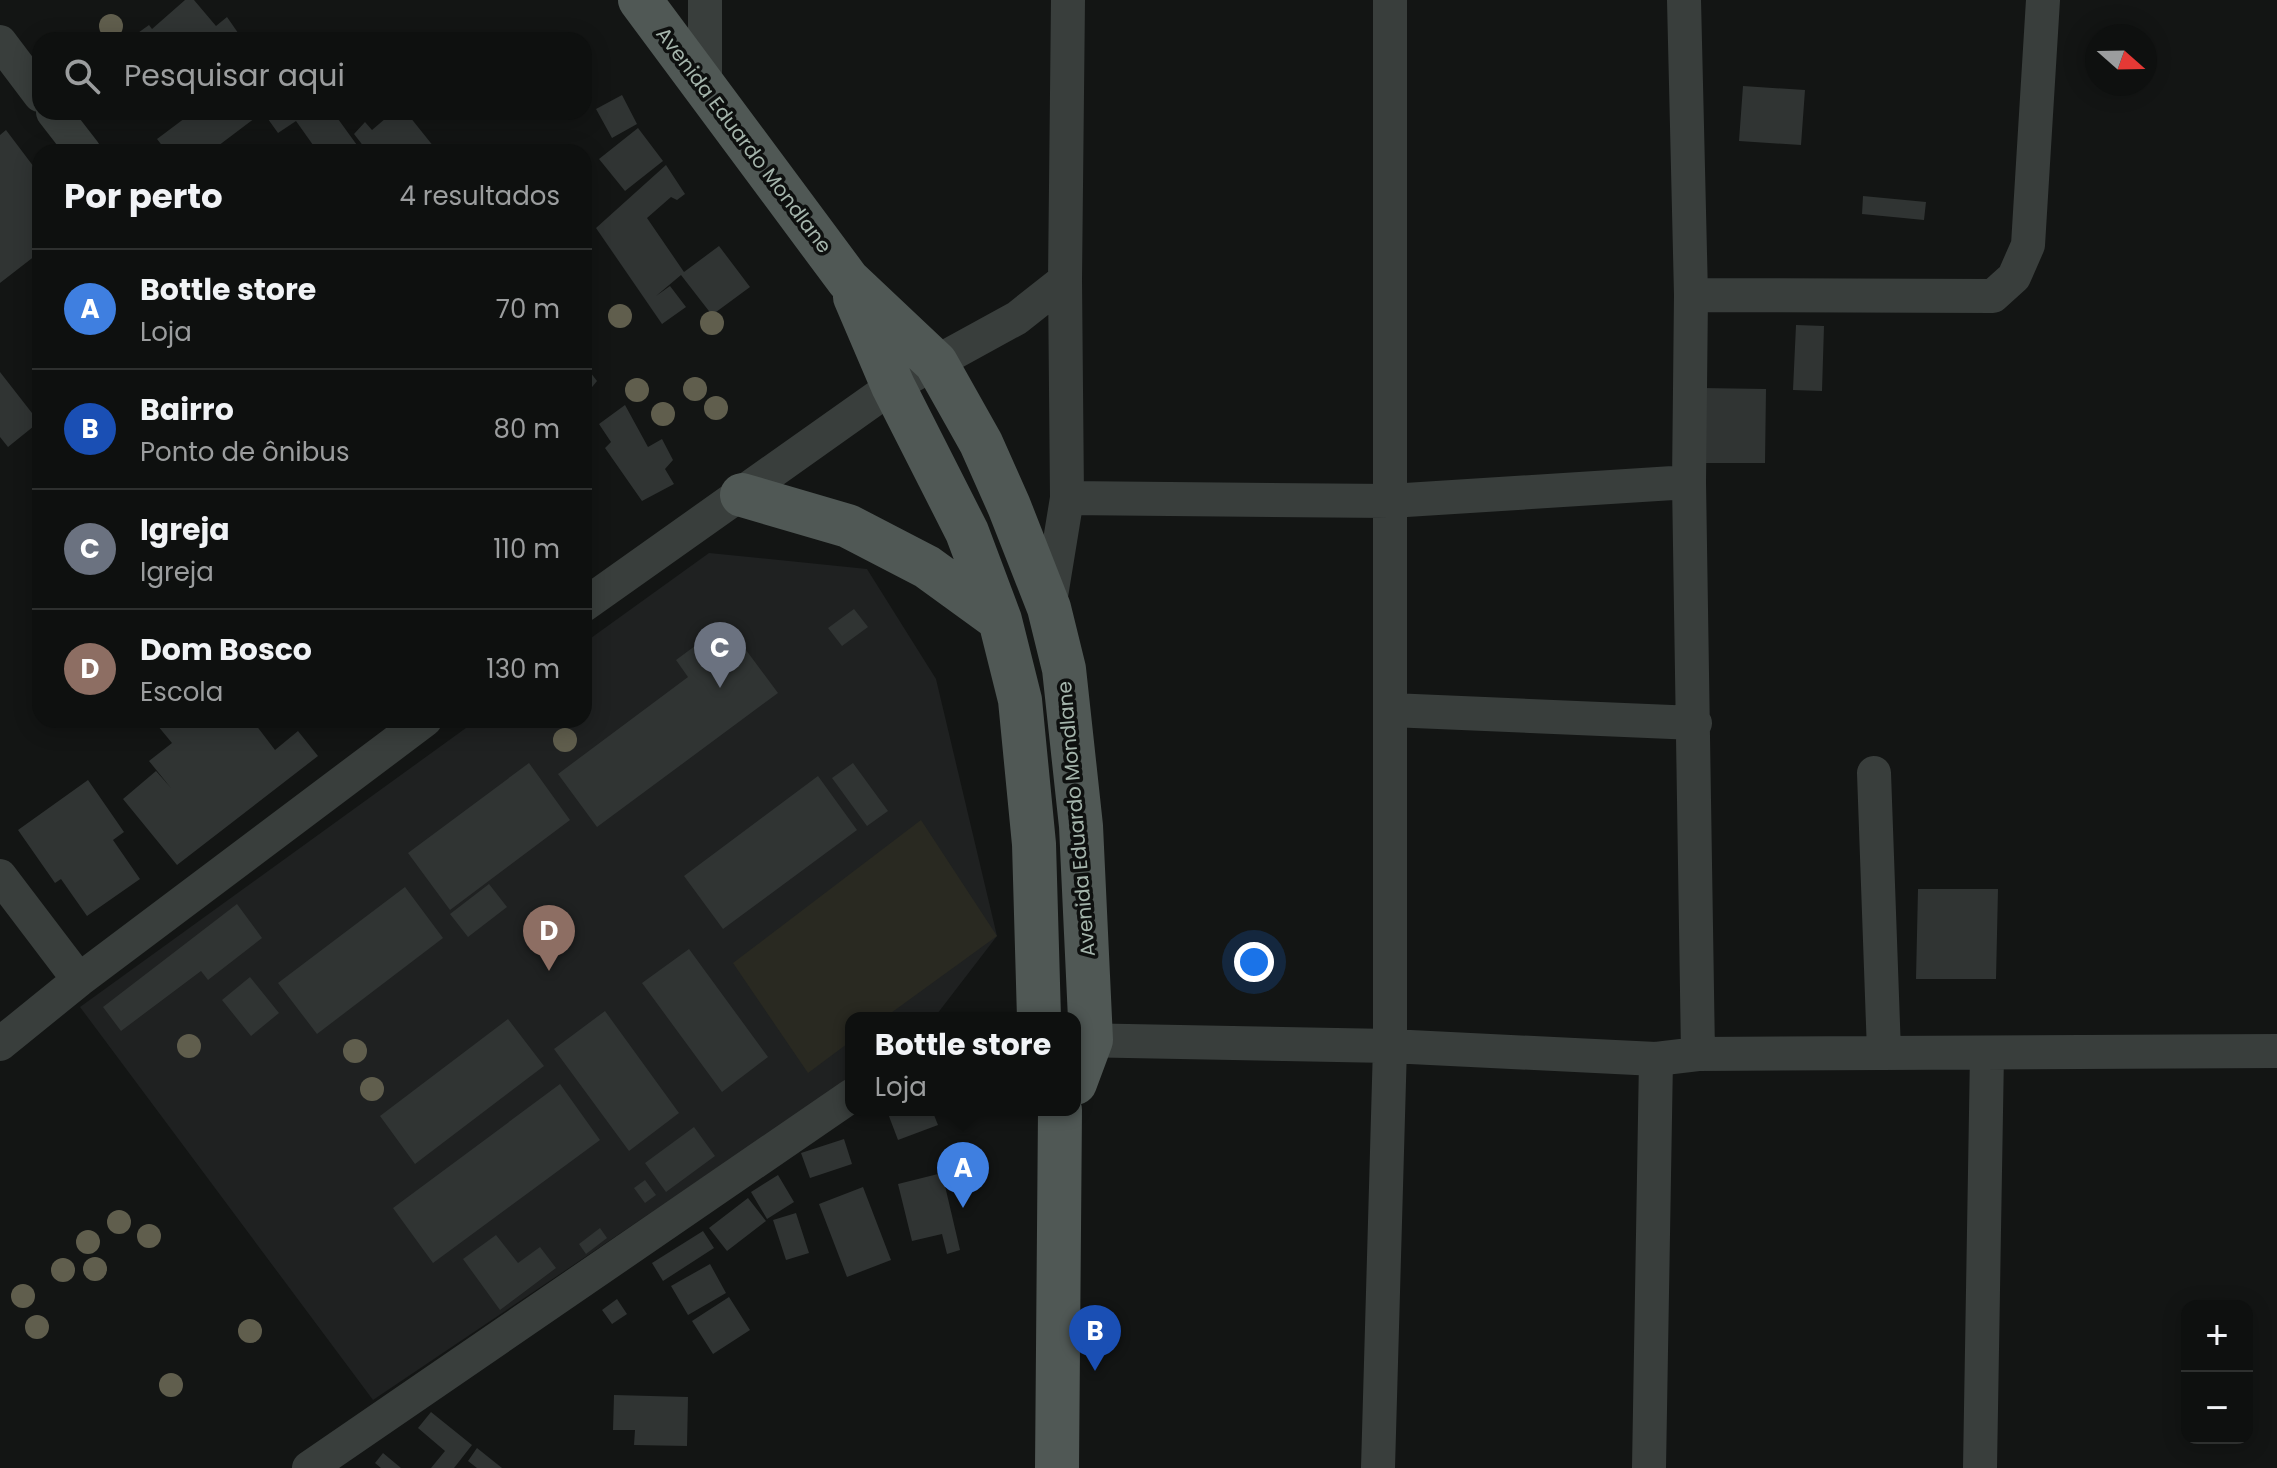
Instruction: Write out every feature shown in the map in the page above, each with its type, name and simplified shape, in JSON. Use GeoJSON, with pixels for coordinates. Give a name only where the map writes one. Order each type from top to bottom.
{"type":"FeatureCollection","features":[{"type":"Feature","properties":{"kind":"main road","name":"Avenida Eduardo Mondlane"},"geometry":{"type":"LineString","coordinates":[[640,0],[848,280],[936,363],[981,443],[1049,608],[1064,669],[1081,826],[1083,1040]]}},
{"type":"Feature","properties":{"kind":"main road","name":"Avenida Eduardo Mondlane"},"geometry":{"type":"LineString","coordinates":[[848,280],[893,386],[967,532],[1000,620],[1020,700],[1034,844],[1039,1012]]}},
{"type":"Feature","properties":{"kind":"main road"},"geometry":{"type":"LineString","coordinates":[[742,495],[848,526],[927,567],[1000,620]]}},
{"type":"Feature","properties":{"kind":"main road","name":"Avenida Eduardo Mondlane"},"geometry":{"type":"LineString","coordinates":[[1057,1468],[1066,1116]]}},
{"type":"Feature","properties":{"kind":"street"},"geometry":{"type":"LineString","coordinates":[[705,0],[705,84]]}},
{"type":"Feature","properties":{"kind":"street"},"geometry":{"type":"LineString","coordinates":[[1049,608],[1067,498],[1065,280],[1068,0]]}},
{"type":"Feature","properties":{"kind":"street"},"geometry":{"type":"LineString","coordinates":[[1378,1468],[1390,1046],[1390,0]]}},
{"type":"Feature","properties":{"kind":"street"},"geometry":{"type":"LineString","coordinates":[[1684,0],[1691,295],[1689,482],[1698,1054]]}},
{"type":"Feature","properties":{"kind":"street"},"geometry":{"type":"LineString","coordinates":[[1691,295],[1993,296],[2014,277],[2028,245],[2043,0]]}},
{"type":"Feature","properties":{"kind":"street"},"geometry":{"type":"LineString","coordinates":[[0,42],[32,84]]}},
{"type":"Feature","properties":{"kind":"street"},"geometry":{"type":"LineString","coordinates":[[59,120],[78,144]]}},
{"type":"Feature","properties":{"kind":"street"},"geometry":{"type":"LineString","coordinates":[[592,599],[893,386],[1017,318],[1065,280]]}},
{"type":"Feature","properties":{"kind":"street"},"geometry":{"type":"LineString","coordinates":[[1067,498],[1390,501],[1689,482]]}},
{"type":"Feature","properties":{"kind":"street"},"geometry":{"type":"LineString","coordinates":[[1391,710],[1695,723]]}},
{"type":"Feature","properties":{"kind":"street"},"geometry":{"type":"LineString","coordinates":[[0,1044],[79,980],[414,728]]}},
{"type":"Feature","properties":{"kind":"street"},"geometry":{"type":"LineString","coordinates":[[1874,773],[1884,1052]]}},
{"type":"Feature","properties":{"kind":"street"},"geometry":{"type":"LineString","coordinates":[[0,876],[79,980]]}},
{"type":"Feature","properties":{"kind":"street"},"geometry":{"type":"LineString","coordinates":[[1083,1040],[1390,1046],[1656,1059],[1698,1054],[2277,1051]]}},
{"type":"Feature","properties":{"kind":"street"},"geometry":{"type":"LineString","coordinates":[[1980,1468],[1987,1053]]}},
{"type":"Feature","properties":{"kind":"street"},"geometry":{"type":"LineString","coordinates":[[1649,1468],[1656,1059]]}},
{"type":"Feature","properties":{"kind":"street"},"geometry":{"type":"LineString","coordinates":[[309,1468],[845,1100]]}},
{"type":"Feature","properties":{"kind":"shaded area"},"geometry":{"type":"Polygon","coordinates":[[[709,553],[867,569],[936,679],[997,936],[939,1012],[845,1012],[845,1082],[373,1400],[80,1007],[466,728],[592,728],[592,637],[709,553]]]}},
{"type":"Feature","properties":{"kind":"shaded area"},"geometry":{"type":"Polygon","coordinates":[[[921,820],[997,936],[892,1012],[845,1012],[845,1045],[808,1073],[733,963],[921,820]]]}},
{"type":"Feature","properties":{"kind":"building"},"geometry":{"type":"Polygon","coordinates":[[[185,0],[194,0],[216,26],[227,17],[237,32],[139,32],[149,25],[152,29],[185,0]]]}},
{"type":"Feature","properties":{"kind":"building"},"geometry":{"type":"Polygon","coordinates":[[[1743,86],[1805,90],[1801,145],[1739,141],[1743,86]]]}},
{"type":"Feature","properties":{"kind":"building"},"geometry":{"type":"Polygon","coordinates":[[[622,95],[637,124],[612,138],[596,109],[622,95]]]}},
{"type":"Feature","properties":{"kind":"building"},"geometry":{"type":"Polygon","coordinates":[[[182,120],[252,120],[221,144],[161,144],[157,139],[182,120]]]}},
{"type":"Feature","properties":{"kind":"building"},"geometry":{"type":"Polygon","coordinates":[[[269,120],[339,120],[356,144],[312,144],[296,121],[278,133],[269,120]]]}},
{"type":"Feature","properties":{"kind":"building"},"geometry":{"type":"Polygon","coordinates":[[[384,120],[412,120],[432,144],[362,144],[354,134],[365,122],[372,130],[384,120]]]}},
{"type":"Feature","properties":{"kind":"building"},"geometry":{"type":"Polygon","coordinates":[[[638,128],[663,161],[625,191],[599,159],[638,128]]]}},
{"type":"Feature","properties":{"kind":"building"},"geometry":{"type":"Polygon","coordinates":[[[6,130],[32,164],[32,258],[0,283],[0,135],[6,130]]]}},
{"type":"Feature","properties":{"kind":"building"},"geometry":{"type":"Polygon","coordinates":[[[666,165],[685,194],[677,200],[671,197],[647,218],[684,272],[719,246],[750,287],[712,315],[681,275],[656,296],[670,286],[686,307],[662,324],[596,228],[666,165]]]}},
{"type":"Feature","properties":{"kind":"building"},"geometry":{"type":"Polygon","coordinates":[[[1863,196],[1926,202],[1924,220],[1862,214],[1863,196]]]}},
{"type":"Feature","properties":{"kind":"building"},"geometry":{"type":"Polygon","coordinates":[[[1796,325],[1824,326],[1822,391],[1793,390],[1796,325]]]}},
{"type":"Feature","properties":{"kind":"building"},"geometry":{"type":"Polygon","coordinates":[[[0,372],[32,413],[32,428],[8,447],[0,437],[0,372]]]}},
{"type":"Feature","properties":{"kind":"building"},"geometry":{"type":"Polygon","coordinates":[[[1701,388],[1766,389],[1765,463],[1700,463],[1701,388]]]}},
{"type":"Feature","properties":{"kind":"building"},"geometry":{"type":"Polygon","coordinates":[[[625,405],[648,447],[662,439],[673,460],[665,469],[674,484],[642,501],[605,448],[611,442],[599,424],[625,405]]]}},
{"type":"Feature","properties":{"kind":"building"},"geometry":{"type":"Polygon","coordinates":[[[854,609],[868,627],[842,646],[828,628],[854,609]]]}},
{"type":"Feature","properties":{"kind":"building"},"geometry":{"type":"Polygon","coordinates":[[[726,623],[778,693],[597,827],[558,774],[688,677],[676,660],[726,623]]]}},
{"type":"Feature","properties":{"kind":"building"},"geometry":{"type":"Polygon","coordinates":[[[160,728],[258,728],[275,750],[298,731],[318,756],[177,865],[123,799],[156,771],[171,788],[149,761],[172,743],[160,728]]]}},
{"type":"Feature","properties":{"kind":"building"},"geometry":{"type":"Polygon","coordinates":[[[529,763],[570,820],[450,910],[408,853],[529,763]]]}},
{"type":"Feature","properties":{"kind":"building"},"geometry":{"type":"Polygon","coordinates":[[[853,763],[888,811],[867,826],[832,778],[853,763]]]}},
{"type":"Feature","properties":{"kind":"building"},"geometry":{"type":"Polygon","coordinates":[[[818,776],[857,830],[723,929],[684,876],[818,776]]]}},
{"type":"Feature","properties":{"kind":"building"},"geometry":{"type":"Polygon","coordinates":[[[88,780],[124,832],[113,840],[140,879],[87,916],[61,879],[55,883],[18,830],[88,780]]]}},
{"type":"Feature","properties":{"kind":"building"},"geometry":{"type":"Polygon","coordinates":[[[489,884],[507,907],[468,937],[450,914],[489,884]]]}},
{"type":"Feature","properties":{"kind":"building"},"geometry":{"type":"Polygon","coordinates":[[[405,887],[443,938],[317,1034],[278,983],[405,887]]]}},
{"type":"Feature","properties":{"kind":"building"},"geometry":{"type":"Polygon","coordinates":[[[1918,889],[1998,889],[1996,979],[1916,979],[1918,889]]]}},
{"type":"Feature","properties":{"kind":"building"},"geometry":{"type":"Polygon","coordinates":[[[237,904],[262,938],[208,980],[201,971],[121,1031],[103,1007],[237,904]]]}},
{"type":"Feature","properties":{"kind":"building"},"geometry":{"type":"Polygon","coordinates":[[[689,949],[768,1057],[722,1092],[642,983],[689,949]]]}},
{"type":"Feature","properties":{"kind":"building"},"geometry":{"type":"Polygon","coordinates":[[[250,977],[279,1013],[251,1036],[222,1000],[250,977]]]}},
{"type":"Feature","properties":{"kind":"building"},"geometry":{"type":"Polygon","coordinates":[[[605,1011],[679,1113],[629,1151],[554,1049],[605,1011]]]}},
{"type":"Feature","properties":{"kind":"building"},"geometry":{"type":"Polygon","coordinates":[[[508,1019],[544,1066],[415,1164],[380,1116],[508,1019]]]}},
{"type":"Feature","properties":{"kind":"building"},"geometry":{"type":"Polygon","coordinates":[[[560,1084],[600,1140],[433,1263],[393,1208],[560,1084]]]}},
{"type":"Feature","properties":{"kind":"building"},"geometry":{"type":"Polygon","coordinates":[[[889,1116],[934,1116],[938,1125],[898,1140],[889,1116]]]}},
{"type":"Feature","properties":{"kind":"building"},"geometry":{"type":"Polygon","coordinates":[[[694,1127],[715,1156],[666,1192],[645,1163],[694,1127]]]}},
{"type":"Feature","properties":{"kind":"building"},"geometry":{"type":"Polygon","coordinates":[[[844,1139],[852,1164],[810,1178],[801,1153],[844,1139]]]}},
{"type":"Feature","properties":{"kind":"building"},"geometry":{"type":"Polygon","coordinates":[[[942,1173],[960,1250],[947,1254],[942,1234],[912,1241],[898,1184],[942,1173]]]}},
{"type":"Feature","properties":{"kind":"building"},"geometry":{"type":"Polygon","coordinates":[[[778,1175],[794,1202],[767,1219],[751,1192],[778,1175]]]}},
{"type":"Feature","properties":{"kind":"building"},"geometry":{"type":"Polygon","coordinates":[[[645,1180],[656,1195],[645,1203],[634,1188],[645,1180]]]}},
{"type":"Feature","properties":{"kind":"building"},"geometry":{"type":"Polygon","coordinates":[[[863,1187],[891,1260],[847,1277],[819,1204],[863,1187]]]}},
{"type":"Feature","properties":{"kind":"building"},"geometry":{"type":"Polygon","coordinates":[[[748,1198],[766,1221],[727,1251],[709,1228],[748,1198]]]}},
{"type":"Feature","properties":{"kind":"building"},"geometry":{"type":"Polygon","coordinates":[[[796,1213],[809,1253],[786,1260],[773,1220],[796,1213]]]}},
{"type":"Feature","properties":{"kind":"building"},"geometry":{"type":"Polygon","coordinates":[[[600,1228],[607,1238],[586,1254],[579,1244],[600,1228]]]}},
{"type":"Feature","properties":{"kind":"building"},"geometry":{"type":"Polygon","coordinates":[[[703,1231],[714,1248],[663,1281],[652,1263],[703,1231]]]}},
{"type":"Feature","properties":{"kind":"building"},"geometry":{"type":"Polygon","coordinates":[[[496,1235],[518,1263],[540,1247],[556,1268],[500,1310],[463,1259],[496,1235]]]}},
{"type":"Feature","properties":{"kind":"building"},"geometry":{"type":"Polygon","coordinates":[[[710,1264],[726,1293],[688,1315],[671,1286],[710,1264]]]}},
{"type":"Feature","properties":{"kind":"building"},"geometry":{"type":"Polygon","coordinates":[[[729,1297],[750,1330],[713,1354],[692,1321],[729,1297]]]}},
{"type":"Feature","properties":{"kind":"building"},"geometry":{"type":"Polygon","coordinates":[[[617,1299],[627,1314],[612,1324],[602,1310],[617,1299]]]}},
{"type":"Feature","properties":{"kind":"building"},"geometry":{"type":"Polygon","coordinates":[[[614,1395],[688,1397],[687,1446],[634,1445],[635,1430],[613,1430],[614,1395]]]}},
{"type":"Feature","properties":{"kind":"building"},"geometry":{"type":"Polygon","coordinates":[[[431,1412],[472,1445],[454,1468],[431,1468],[445,1451],[418,1428],[431,1412]]]}},
{"type":"Feature","properties":{"kind":"building"},"geometry":{"type":"Polygon","coordinates":[[[477,1448],[502,1468],[477,1468],[468,1461],[477,1448]]]}},
{"type":"Feature","properties":{"kind":"building"},"geometry":{"type":"Polygon","coordinates":[[[383,1453],[401,1468],[381,1468],[375,1463],[383,1453]]]}},
{"type":"Feature","properties":{"kind":"place","name":"Igreja"},"geometry":{"type":"Point","coordinates":[720,688]}},
{"type":"Feature","properties":{"kind":"place","name":"Dom Bosco"},"geometry":{"type":"Point","coordinates":[549,971]}},
{"type":"Feature","properties":{"kind":"place","name":"Bottle store"},"geometry":{"type":"Point","coordinates":[963,1208]}},
{"type":"Feature","properties":{"kind":"place","name":"Bairro"},"geometry":{"type":"Point","coordinates":[1095,1371]}}]}
